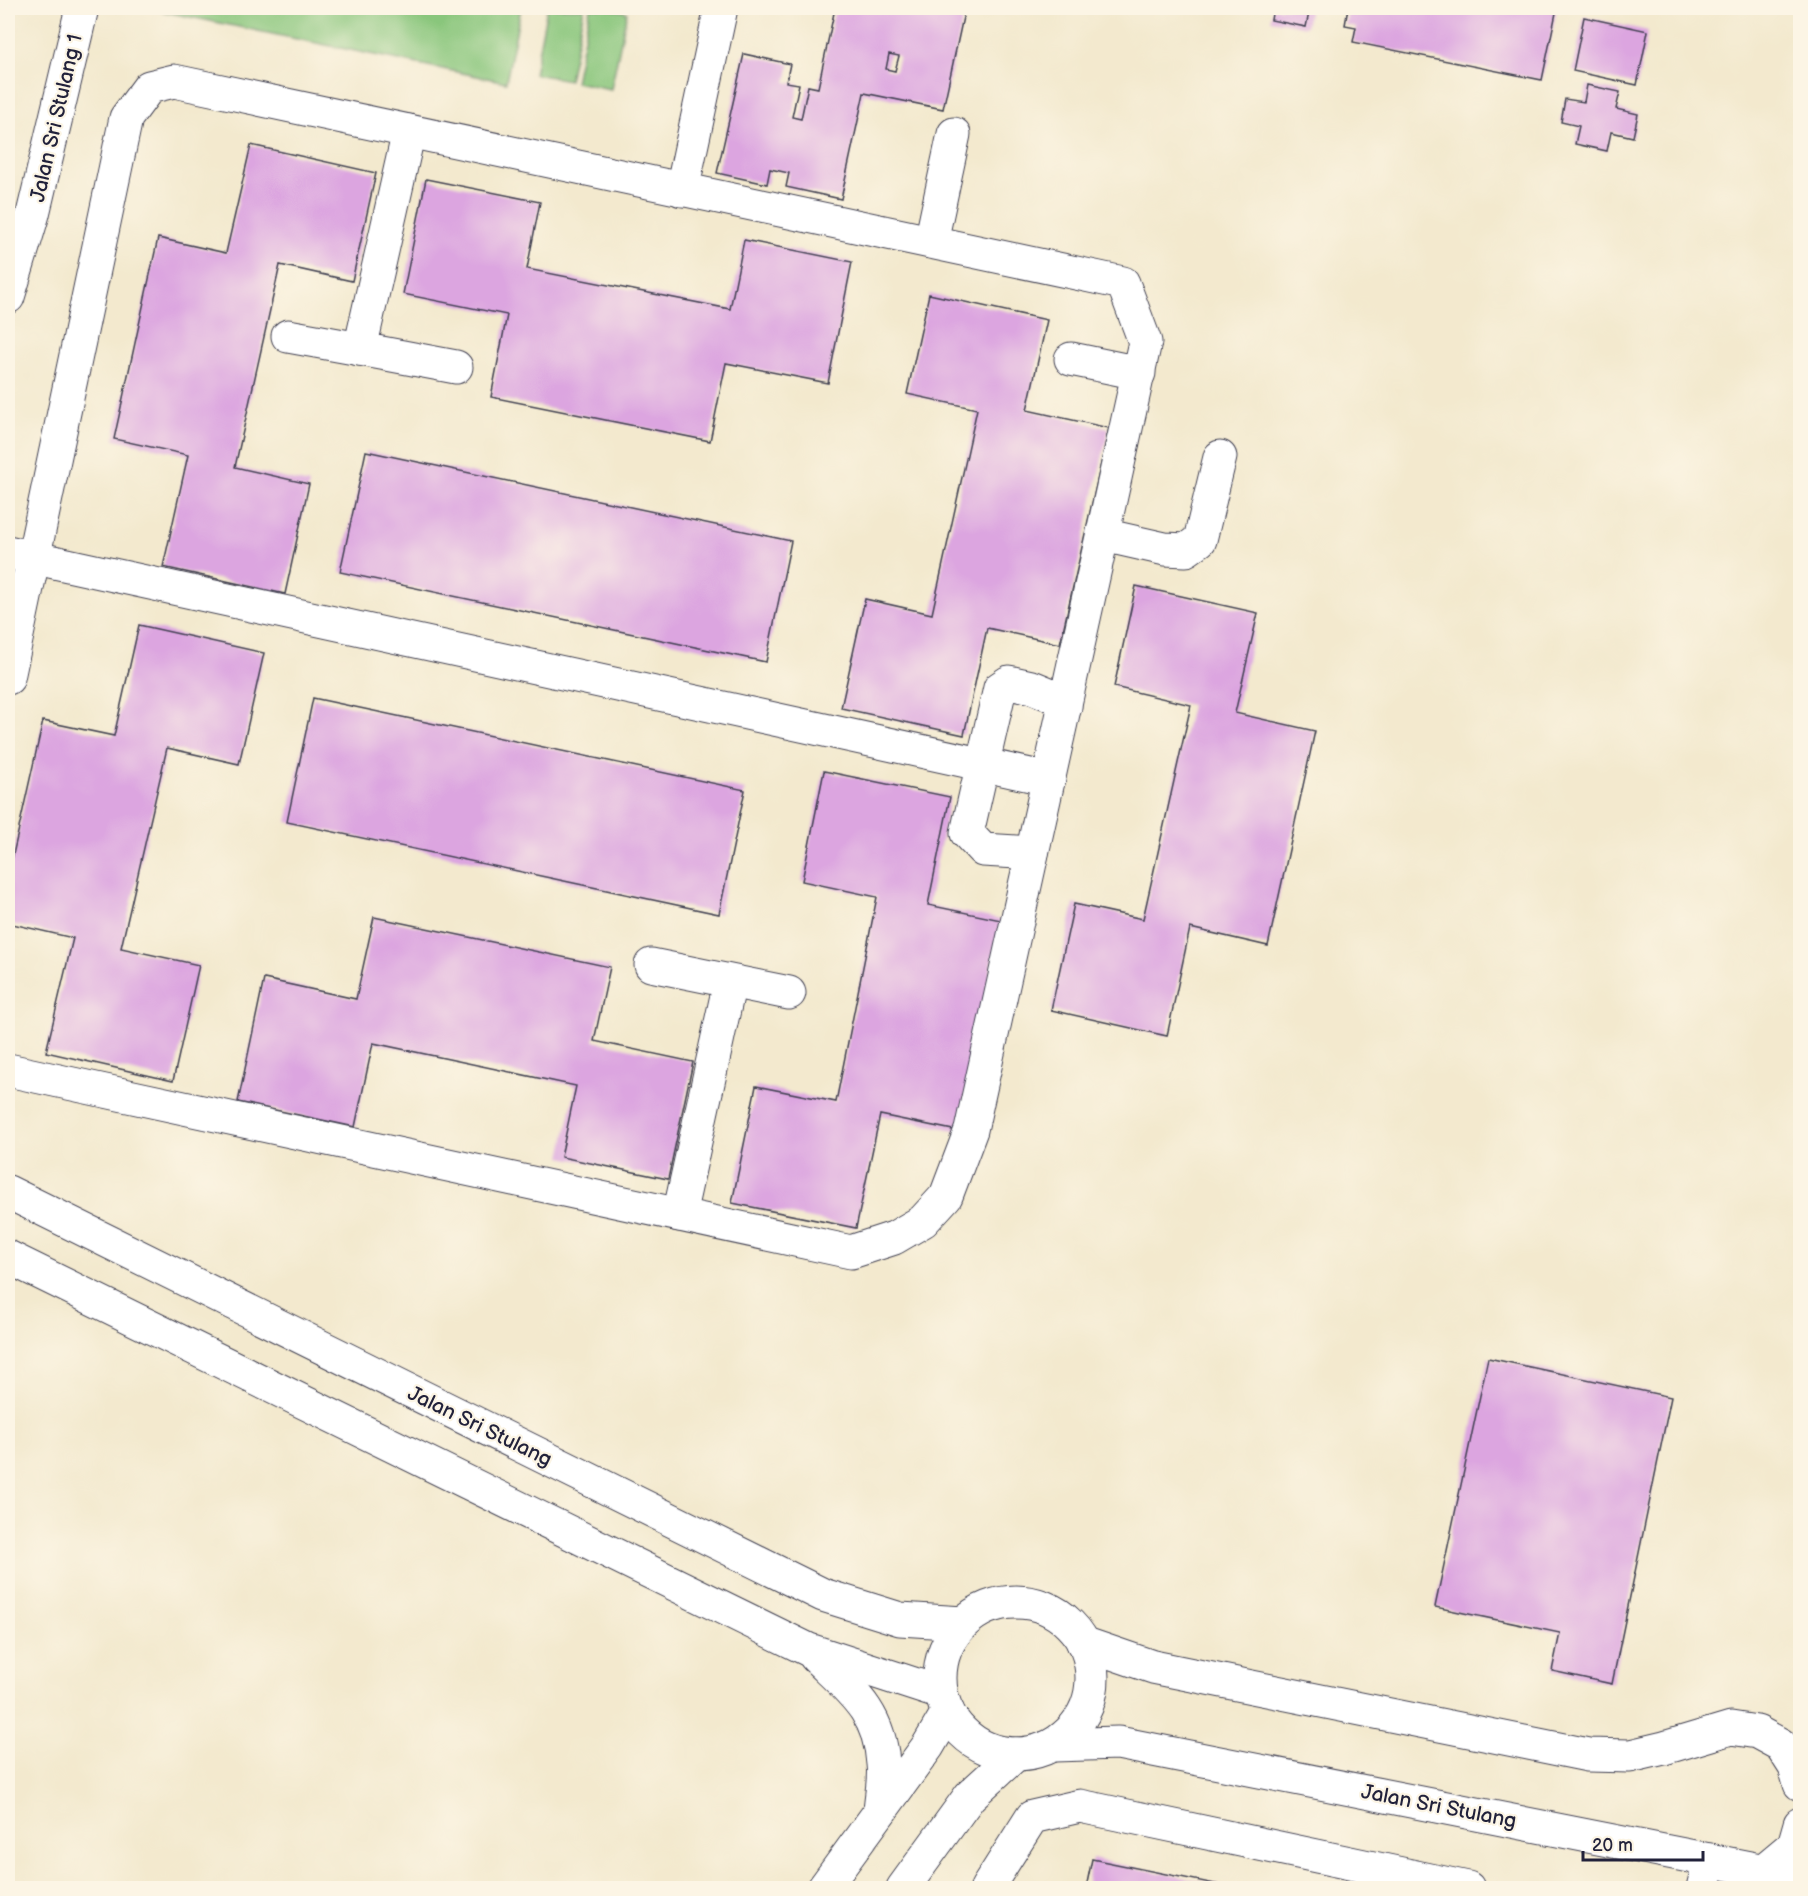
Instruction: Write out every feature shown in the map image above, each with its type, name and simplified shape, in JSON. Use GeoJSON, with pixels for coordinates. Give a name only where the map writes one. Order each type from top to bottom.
{"type":"FeatureCollection","features":[{"type":"Feature","properties":{"kind":"street","name":"Jalan Sri Stulang 1"},"geometry":{"type":"LineString","coordinates":[[8,297],[33,214],[82,8]]}},
{"type":"Feature","properties":{"kind":"street"},"geometry":{"type":"LineString","coordinates":[[682,190],[721,8]]}},
{"type":"Feature","properties":{"kind":"street"},"geometry":{"type":"LineString","coordinates":[[8,678],[20,555],[126,118],[149,87],[174,81],[1123,283],[1145,342],[971,1130],[946,1196],[923,1221],[894,1238],[851,1252],[8,1070]]}},
{"type":"Feature","properties":{"kind":"street"},"geometry":{"type":"LineString","coordinates":[[360,349],[409,131]]}},
{"type":"Feature","properties":{"kind":"street"},"geometry":{"type":"LineString","coordinates":[[931,242],[954,134]]}},
{"type":"Feature","properties":{"kind":"street"},"geometry":{"type":"LineString","coordinates":[[288,336],[456,367]]}},
{"type":"Feature","properties":{"kind":"street"},"geometry":{"type":"LineString","coordinates":[[1071,359],[1139,373]]}},
{"type":"Feature","properties":{"kind":"street"},"geometry":{"type":"LineString","coordinates":[[1103,535],[1166,549],[1186,550],[1200,540],[1220,457]]}},
{"type":"Feature","properties":{"kind":"street"},"geometry":{"type":"LineString","coordinates":[[20,555],[1049,779]]}},
{"type":"Feature","properties":{"kind":"street"},"geometry":{"type":"LineString","coordinates":[[1032,853],[983,850],[968,833],[1000,688],[1009,682],[1032,687],[1054,696],[1065,707]]}},
{"type":"Feature","properties":{"kind":"street"},"geometry":{"type":"LineString","coordinates":[[651,965],[789,993]]}},
{"type":"Feature","properties":{"kind":"street"},"geometry":{"type":"LineString","coordinates":[[679,1215],[730,982]]}},
{"type":"Feature","properties":{"kind":"street","name":"Jalan Sri Stulang"},"geometry":{"type":"LineString","coordinates":[[8,1192],[823,1595],[900,1619],[963,1623]]}},
{"type":"Feature","properties":{"kind":"street"},"geometry":{"type":"LineString","coordinates":[[8,1257],[809,1650],[944,1702]]}},
{"type":"Feature","properties":{"kind":"street"},"geometry":{"type":"LineString","coordinates":[[1014,1603],[1032,1604],[1048,1609],[1074,1629],[1090,1660],[1092,1680],[1090,1699],[1082,1717],[1069,1733],[1054,1745],[1036,1752],[1016,1754],[996,1751],[976,1743],[960,1729],[944,1702],[940,1674],[951,1638],[963,1623],[995,1606],[1014,1603]]}},
{"type":"Feature","properties":{"kind":"street"},"geometry":{"type":"LineString","coordinates":[[1083,1643],[1153,1667],[1588,1755],[1630,1756],[1731,1728],[1756,1732],[1781,1745],[1795,1767],[1800,1784]]}},
{"type":"Feature","properties":{"kind":"street"},"geometry":{"type":"LineString","coordinates":[[809,1650],[865,1706],[878,1732],[884,1766],[880,1811]]}},
{"type":"Feature","properties":{"kind":"street"},"geometry":{"type":"LineString","coordinates":[[824,1888],[928,1746],[944,1702]]}},
{"type":"Feature","properties":{"kind":"street","name":"Jalan Sri Stulang"},"geometry":{"type":"LineString","coordinates":[[1054,1745],[1118,1743],[1707,1874],[1764,1870],[1800,1878]]}},
{"type":"Feature","properties":{"kind":"street"},"geometry":{"type":"LineString","coordinates":[[903,1888],[970,1796],[1016,1754]]}},
{"type":"Feature","properties":{"kind":"street"},"geometry":{"type":"LineString","coordinates":[[987,1888],[1032,1817],[1080,1806],[1468,1888]]}},
{"type":"Feature","properties":{"kind":"street"},"geometry":{"type":"LineString","coordinates":[[1764,1870],[1794,1845],[1800,1824]]}},
{"type":"Feature","properties":{"kind":"green space"},"geometry":{"type":"Polygon","coordinates":[[[157,8],[521,8],[506,82],[156,10],[157,8]]]}},
{"type":"Feature","properties":{"kind":"green space"},"geometry":{"type":"Polygon","coordinates":[[[547,8],[584,8],[569,80],[534,74],[547,8]]]}},
{"type":"Feature","properties":{"kind":"green space"},"geometry":{"type":"Polygon","coordinates":[[[590,8],[627,12],[611,89],[575,82],[590,8]]]}},
{"type":"Feature","properties":{"kind":"building"},"geometry":{"type":"Polygon","coordinates":[[[835,8],[965,8],[943,109],[864,93],[841,199],[786,187],[789,173],[770,169],[767,184],[717,173],[744,54],[790,64],[786,82],[799,84],[792,117],[801,119],[808,86],[818,88],[835,8]],[[889,54],[886,69],[895,71],[899,56],[889,54]]]}},
{"type":"Feature","properties":{"kind":"building"},"geometry":{"type":"Polygon","coordinates":[[[1273,8],[1310,8],[1306,27],[1271,20],[1273,8]]]}},
{"type":"Feature","properties":{"kind":"building"},"geometry":{"type":"Polygon","coordinates":[[[1348,8],[1557,8],[1542,80],[1353,42],[1356,27],[1345,25],[1348,8]]]}},
{"type":"Feature","properties":{"kind":"building"},"geometry":{"type":"Polygon","coordinates":[[[1584,17],[1648,31],[1637,85],[1573,71],[1584,17]]]}},
{"type":"Feature","properties":{"kind":"building"},"geometry":{"type":"Polygon","coordinates":[[[1587,85],[1620,92],[1616,109],[1638,114],[1633,137],[1611,132],[1607,151],[1575,144],[1579,126],[1561,122],[1565,99],[1584,102],[1587,85]]]}},
{"type":"Feature","properties":{"kind":"building"},"geometry":{"type":"Polygon","coordinates":[[[251,145],[376,173],[352,281],[280,265],[235,467],[309,484],[285,594],[163,567],[188,455],[114,439],[158,238],[226,253],[251,145]]]}},
{"type":"Feature","properties":{"kind":"building"},"geometry":{"type":"Polygon","coordinates":[[[426,179],[540,202],[527,269],[730,309],[744,240],[852,262],[828,383],[726,363],[710,441],[491,397],[507,315],[403,294],[426,179]]]}},
{"type":"Feature","properties":{"kind":"building"},"geometry":{"type":"Polygon","coordinates":[[[929,294],[1047,320],[1027,410],[1109,428],[1060,644],[987,628],[964,735],[841,708],[865,599],[932,614],[977,409],[907,394],[929,294]]]}},
{"type":"Feature","properties":{"kind":"building"},"geometry":{"type":"Polygon","coordinates":[[[366,451],[791,541],[766,662],[340,572],[366,451]]]}},
{"type":"Feature","properties":{"kind":"building"},"geometry":{"type":"Polygon","coordinates":[[[1136,586],[1258,613],[1235,713],[1315,731],[1268,946],[1190,928],[1167,1036],[1051,1010],[1074,904],[1143,919],[1191,705],[1114,687],[1136,586]]]}},
{"type":"Feature","properties":{"kind":"building"},"geometry":{"type":"Polygon","coordinates":[[[139,625],[264,653],[239,764],[167,748],[121,948],[199,965],[173,1081],[46,1052],[73,938],[8,923],[8,877],[43,721],[114,736],[139,625]]]}},
{"type":"Feature","properties":{"kind":"building"},"geometry":{"type":"Polygon","coordinates":[[[313,698],[745,790],[719,914],[287,822],[313,698]]]}},
{"type":"Feature","properties":{"kind":"building"},"geometry":{"type":"Polygon","coordinates":[[[824,771],[950,797],[928,905],[1001,920],[958,1131],[880,1115],[856,1228],[732,1203],[756,1086],[836,1102],[877,897],[802,881],[824,771]]]}},
{"type":"Feature","properties":{"kind":"building"},"geometry":{"type":"Polygon","coordinates":[[[374,917],[610,967],[594,1041],[693,1062],[668,1179],[561,1157],[576,1086],[373,1043],[355,1127],[238,1102],[264,979],[356,999],[374,917]]]}},
{"type":"Feature","properties":{"kind":"building"},"geometry":{"type":"Polygon","coordinates":[[[1488,1358],[1671,1397],[1612,1684],[1552,1671],[1560,1633],[1435,1607],[1488,1358]]]}},
{"type":"Feature","properties":{"kind":"building"},"geometry":{"type":"Polygon","coordinates":[[[1092,1859],[1230,1887],[1230,1888],[1086,1888],[1092,1859]]]}}]}
